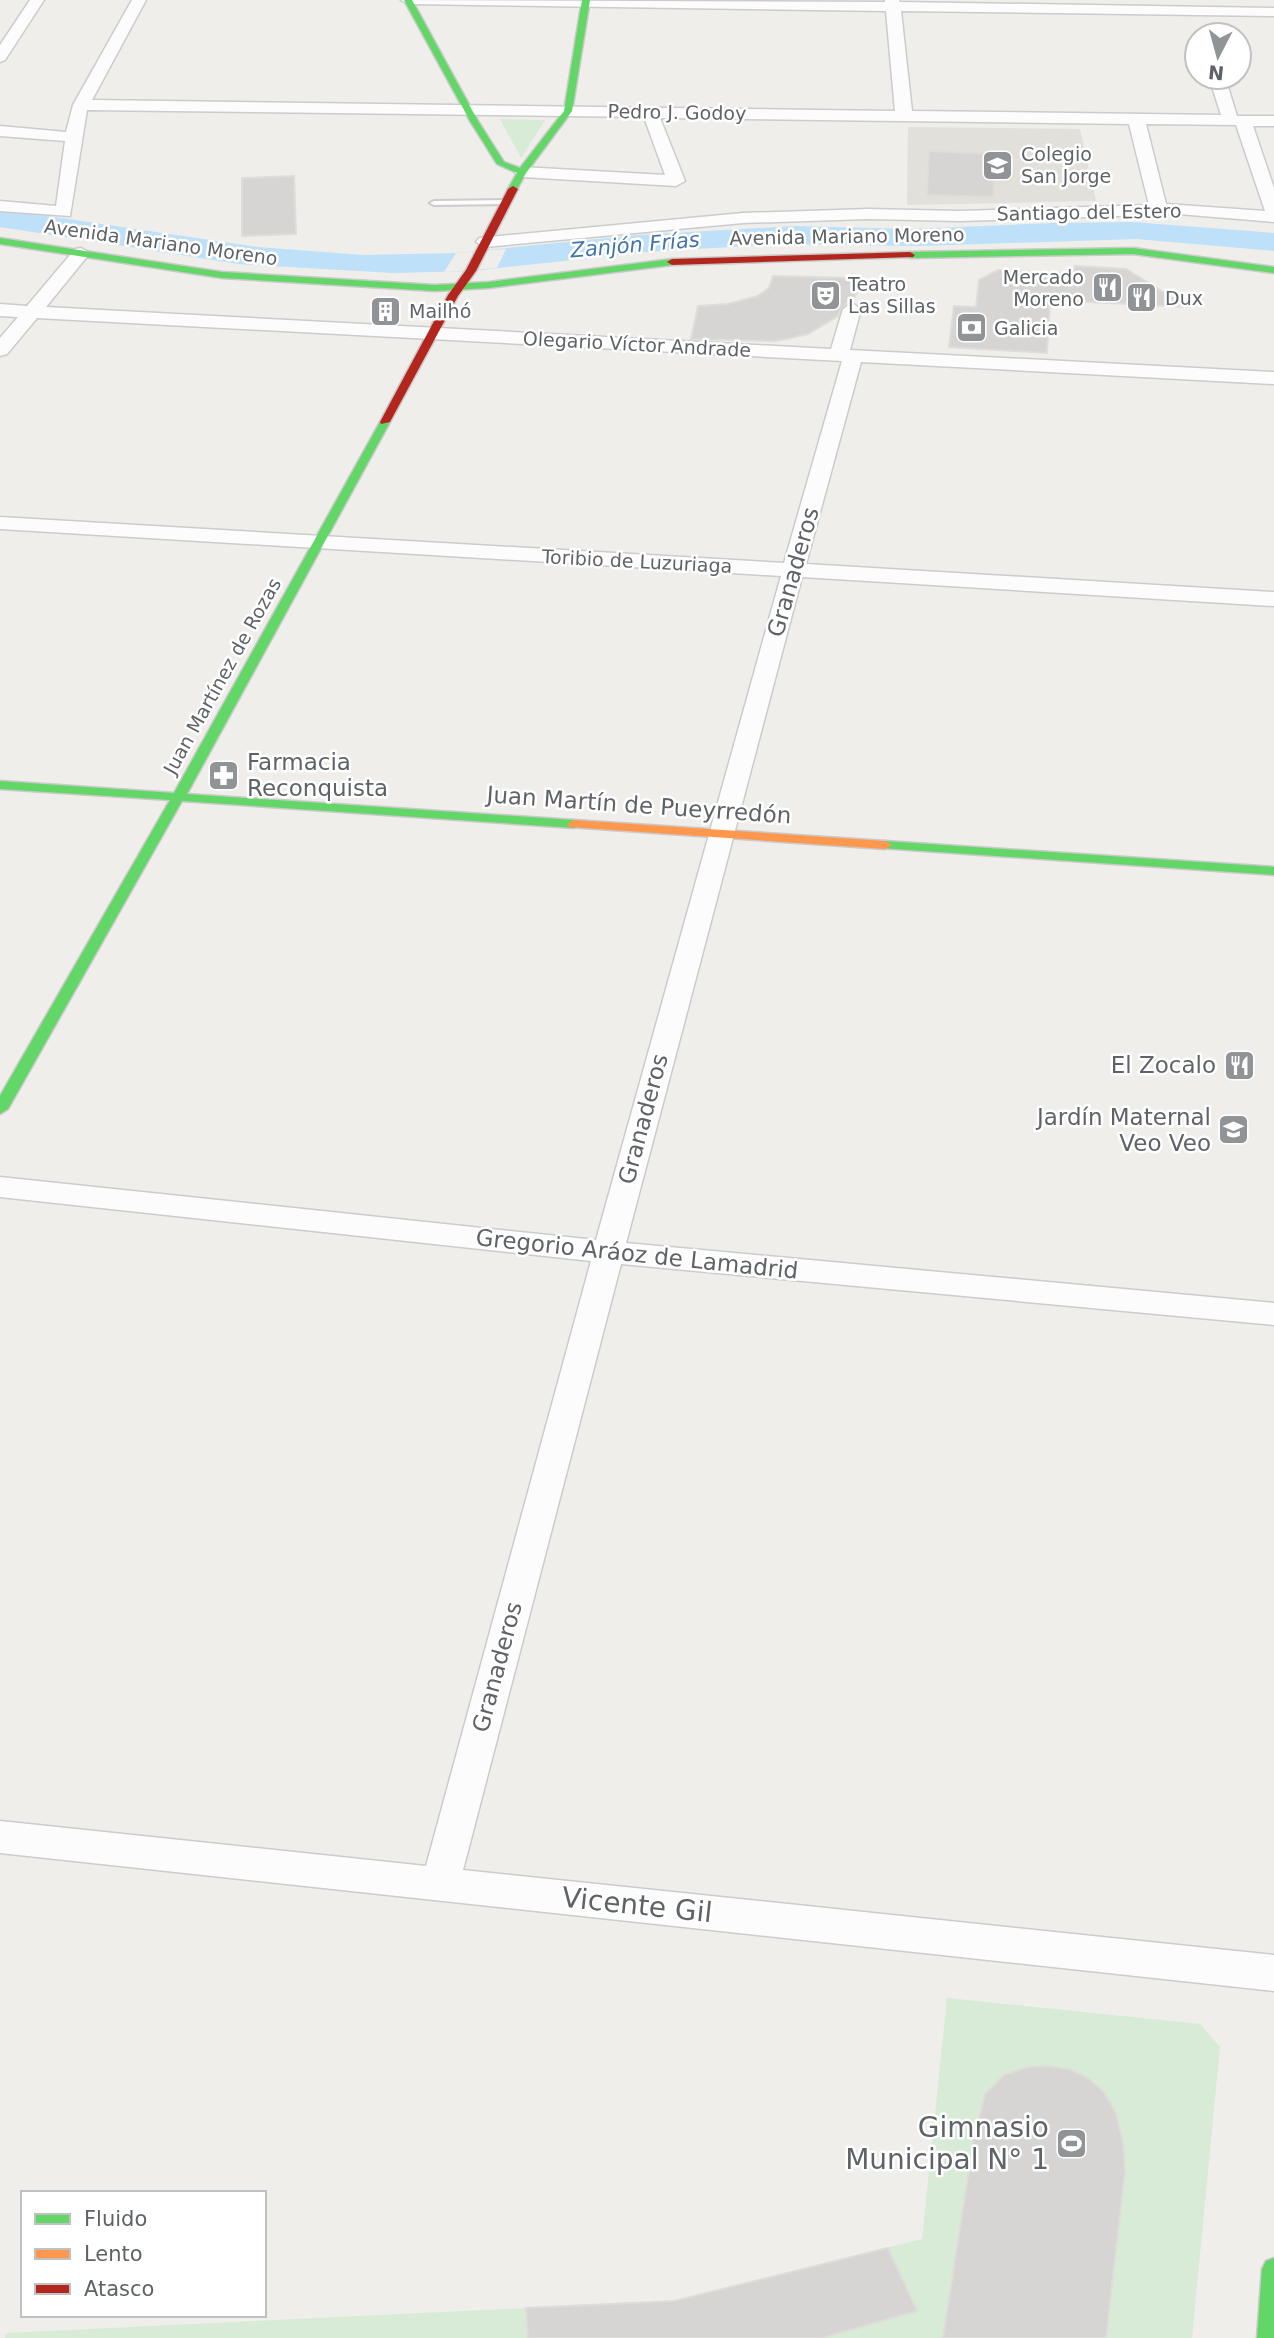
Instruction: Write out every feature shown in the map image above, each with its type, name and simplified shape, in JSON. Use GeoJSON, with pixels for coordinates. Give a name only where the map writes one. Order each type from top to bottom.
{"type":"FeatureCollection","features":[{"type":"Feature","properties":{"kind":"street"},"geometry":{"type":"LineString","coordinates":[[0,57],[37,0]]}},
{"type":"Feature","properties":{"kind":"street"},"geometry":{"type":"LineString","coordinates":[[0,206],[64,212],[73,137],[81,105],[139,0]]}},
{"type":"Feature","properties":{"kind":"street"},"geometry":{"type":"LineString","coordinates":[[650,112],[676,181],[522,172],[501,164],[408,0],[892,3],[1274,12]]}},
{"type":"Feature","properties":{"kind":"street"},"geometry":{"type":"LineString","coordinates":[[568,111],[586,1]]}},
{"type":"Feature","properties":{"kind":"street"},"geometry":{"type":"LineString","coordinates":[[892,3],[904,115]]}},
{"type":"Feature","properties":{"kind":"street"},"geometry":{"type":"LineString","coordinates":[[1223,91],[1274,215]]}},
{"type":"Feature","properties":{"kind":"street","name":"Pedro J. Godoy"},"geometry":{"type":"LineString","coordinates":[[81,105],[1274,121]]}},
{"type":"Feature","properties":{"kind":"street","name":"Juan Martínez de Rozas"},"geometry":{"type":"LineString","coordinates":[[0,1109],[321,542],[522,172],[568,111]]}},
{"type":"Feature","properties":{"kind":"street"},"geometry":{"type":"LineString","coordinates":[[1136,119],[1159,209]]}},
{"type":"Feature","properties":{"kind":"street"},"geometry":{"type":"LineString","coordinates":[[0,131],[73,137]]}},
{"type":"Feature","properties":{"kind":"street","name":"Santiago del Estero"},"geometry":{"type":"LineString","coordinates":[[478,256],[743,218],[868,214],[1054,214],[1159,209],[1274,215]]}},
{"type":"Feature","properties":{"kind":"street","name":"Avenida Mariano Moreno"},"geometry":{"type":"LineString","coordinates":[[0,241],[246,277],[458,288],[617,267],[733,258],[927,257],[1110,250],[1173,254],[1274,272]]}},
{"type":"Feature","properties":{"kind":"street"},"geometry":{"type":"LineString","coordinates":[[0,350],[81,253]]}},
{"type":"Feature","properties":{"kind":"street","name":"Granaderos"},"geometry":{"type":"LineString","coordinates":[[440,1884],[607,1252],[794,570],[846,355],[852,309]]}},
{"type":"Feature","properties":{"kind":"street","name":"Olegario Víctor Andrade"},"geometry":{"type":"LineString","coordinates":[[0,310],[1274,378]]}},
{"type":"Feature","properties":{"kind":"street","name":"Toribio de Luzuriaga"},"geometry":{"type":"LineString","coordinates":[[0,523],[1274,599]]}},
{"type":"Feature","properties":{"kind":"street","name":"Juan Martín de Pueyrredón"},"geometry":{"type":"LineString","coordinates":[[0,785],[1274,871]]}},
{"type":"Feature","properties":{"kind":"street","name":"Gregorio Aráoz de Lamadrid"},"geometry":{"type":"LineString","coordinates":[[0,1187],[607,1252],[1274,1314]]}},
{"type":"Feature","properties":{"kind":"street","name":"Vicente Gil"},"geometry":{"type":"LineString","coordinates":[[0,1837],[1274,1973]]}},
{"type":"Feature","properties":{"kind":"street"},"geometry":{"type":"LineString","coordinates":[[1269,2338],[1274,2269]]}},
{"type":"Feature","properties":{"kind":"lane"},"geometry":{"type":"LineString","coordinates":[[434,203],[506,202]]}},
{"type":"Feature","properties":{"kind":"shaded area","name":"Colegio San Jorge"},"geometry":{"type":"Polygon","coordinates":[[[908,127],[1080,129],[1096,201],[907,205],[908,127]]]}},
{"type":"Feature","properties":{"kind":"green space"},"geometry":{"type":"Polygon","coordinates":[[[500,119],[545,120],[521,158],[500,119]]]}},
{"type":"Feature","properties":{"kind":"green space","name":"Gimnasio Municipal N° 1"},"geometry":{"type":"Polygon","coordinates":[[[947,1998],[1200,2024],[1220,2047],[1192,2338],[5,2338],[6,2333],[674,2301],[922,2239],[947,1998]]]}},
{"type":"Feature","properties":{"kind":"water","name":"Zanjón Frías"},"geometry":{"type":"Polygon","coordinates":[[[0,209],[258,247],[363,255],[456,253],[638,235],[795,226],[912,229],[1132,222],[1274,233],[1274,251],[1136,239],[920,246],[780,244],[647,252],[471,271],[393,273],[239,264],[0,227],[0,209]]]}},
{"type":"Feature","properties":{"kind":"pier"},"geometry":{"type":"Polygon","coordinates":[[[506,249],[497,268],[444,272],[456,253],[506,249]]]}},
{"type":"Feature","properties":{"kind":"building"},"geometry":{"type":"Polygon","coordinates":[[[929,151],[993,154],[994,197],[927,195],[929,151]]]}},
{"type":"Feature","properties":{"kind":"building"},"geometry":{"type":"Polygon","coordinates":[[[294,176],[296,234],[242,236],[242,178],[294,176]]]}},
{"type":"Feature","properties":{"kind":"building"},"geometry":{"type":"Polygon","coordinates":[[[1075,266],[1126,269],[1187,307],[1050,300],[1047,353],[949,347],[954,306],[976,307],[979,280],[998,270],[1073,274],[1075,266]]]}},
{"type":"Feature","properties":{"kind":"building"},"geometry":{"type":"Polygon","coordinates":[[[773,276],[851,278],[851,282],[866,282],[851,301],[842,307],[838,316],[808,334],[776,341],[691,339],[698,306],[728,304],[758,296],[769,288],[773,276]]]}},
{"type":"Feature","properties":{"kind":"building"},"geometry":{"type":"Polygon","coordinates":[[[1028,2067],[1069,2069],[1088,2078],[1104,2092],[1116,2113],[1123,2142],[1125,2171],[1106,2338],[943,2338],[974,2137],[985,2094],[1004,2075],[1028,2067]]]}},
{"type":"Feature","properties":{"kind":"building"},"geometry":{"type":"Polygon","coordinates":[[[888,2248],[917,2311],[822,2338],[528,2338],[526,2308],[674,2301],[888,2248]]]}},
{"type":"Feature","properties":{"kind":"traffic: fast"},"geometry":{"type":"LineString","coordinates":[[408,0],[474,121],[501,164],[522,172]]}},
{"type":"Feature","properties":{"kind":"traffic: fast"},"geometry":{"type":"LineString","coordinates":[[513,189],[522,172],[568,111],[586,0]]}},
{"type":"Feature","properties":{"kind":"traffic: fast"},"geometry":{"type":"LineString","coordinates":[[0,241],[222,275],[435,288],[489,285],[672,262]]}},
{"type":"Feature","properties":{"kind":"traffic: fast"},"geometry":{"type":"LineString","coordinates":[[910,255],[1133,251],[1274,270]]}},
{"type":"Feature","properties":{"kind":"traffic: fast"},"geometry":{"type":"LineString","coordinates":[[0,1109],[189,778],[385,422]]}},
{"type":"Feature","properties":{"kind":"traffic: fast"},"geometry":{"type":"LineString","coordinates":[[0,785],[574,824]]}},
{"type":"Feature","properties":{"kind":"traffic: fast"},"geometry":{"type":"LineString","coordinates":[[885,845],[1274,871]]}},
{"type":"Feature","properties":{"kind":"traffic: fast"},"geometry":{"type":"LineString","coordinates":[[1269,2338],[1274,2269]]}},
{"type":"Feature","properties":{"kind":"traffic: slow"},"geometry":{"type":"LineString","coordinates":[[574,824],[885,845]]}},
{"type":"Feature","properties":{"kind":"traffic: jam"},"geometry":{"type":"LineString","coordinates":[[385,422],[453,295],[471,271],[513,189]]}},
{"type":"Feature","properties":{"kind":"traffic: jam"},"geometry":{"type":"LineString","coordinates":[[672,262],[910,255]]}},
{"type":"Feature","properties":{"kind":"place","name":"Colegio San Jorge"},"geometry":{"type":"Point","coordinates":[998,165]}},
{"type":"Feature","properties":{"kind":"place","name":"Mercado Moreno"},"geometry":{"type":"Point","coordinates":[1107,288]}},
{"type":"Feature","properties":{"kind":"place","name":"Teatro Las Sillas"},"geometry":{"type":"Point","coordinates":[825,295]}},
{"type":"Feature","properties":{"kind":"place","name":"Dux"},"geometry":{"type":"Point","coordinates":[1142,298]}},
{"type":"Feature","properties":{"kind":"place","name":"Mailhó"},"geometry":{"type":"Point","coordinates":[386,311]}},
{"type":"Feature","properties":{"kind":"place","name":"Galicia"},"geometry":{"type":"Point","coordinates":[971,328]}},
{"type":"Feature","properties":{"kind":"place","name":"Farmacia Reconquista"},"geometry":{"type":"Point","coordinates":[224,775]}},
{"type":"Feature","properties":{"kind":"place","name":"El Zocalo"},"geometry":{"type":"Point","coordinates":[1239,1065]}},
{"type":"Feature","properties":{"kind":"place","name":"Jardín Maternal Veo Veo"},"geometry":{"type":"Point","coordinates":[1234,1130]}},
{"type":"Feature","properties":{"kind":"place","name":"Gimnasio Municipal N° 1"},"geometry":{"type":"Point","coordinates":[1072,2143]}}]}
